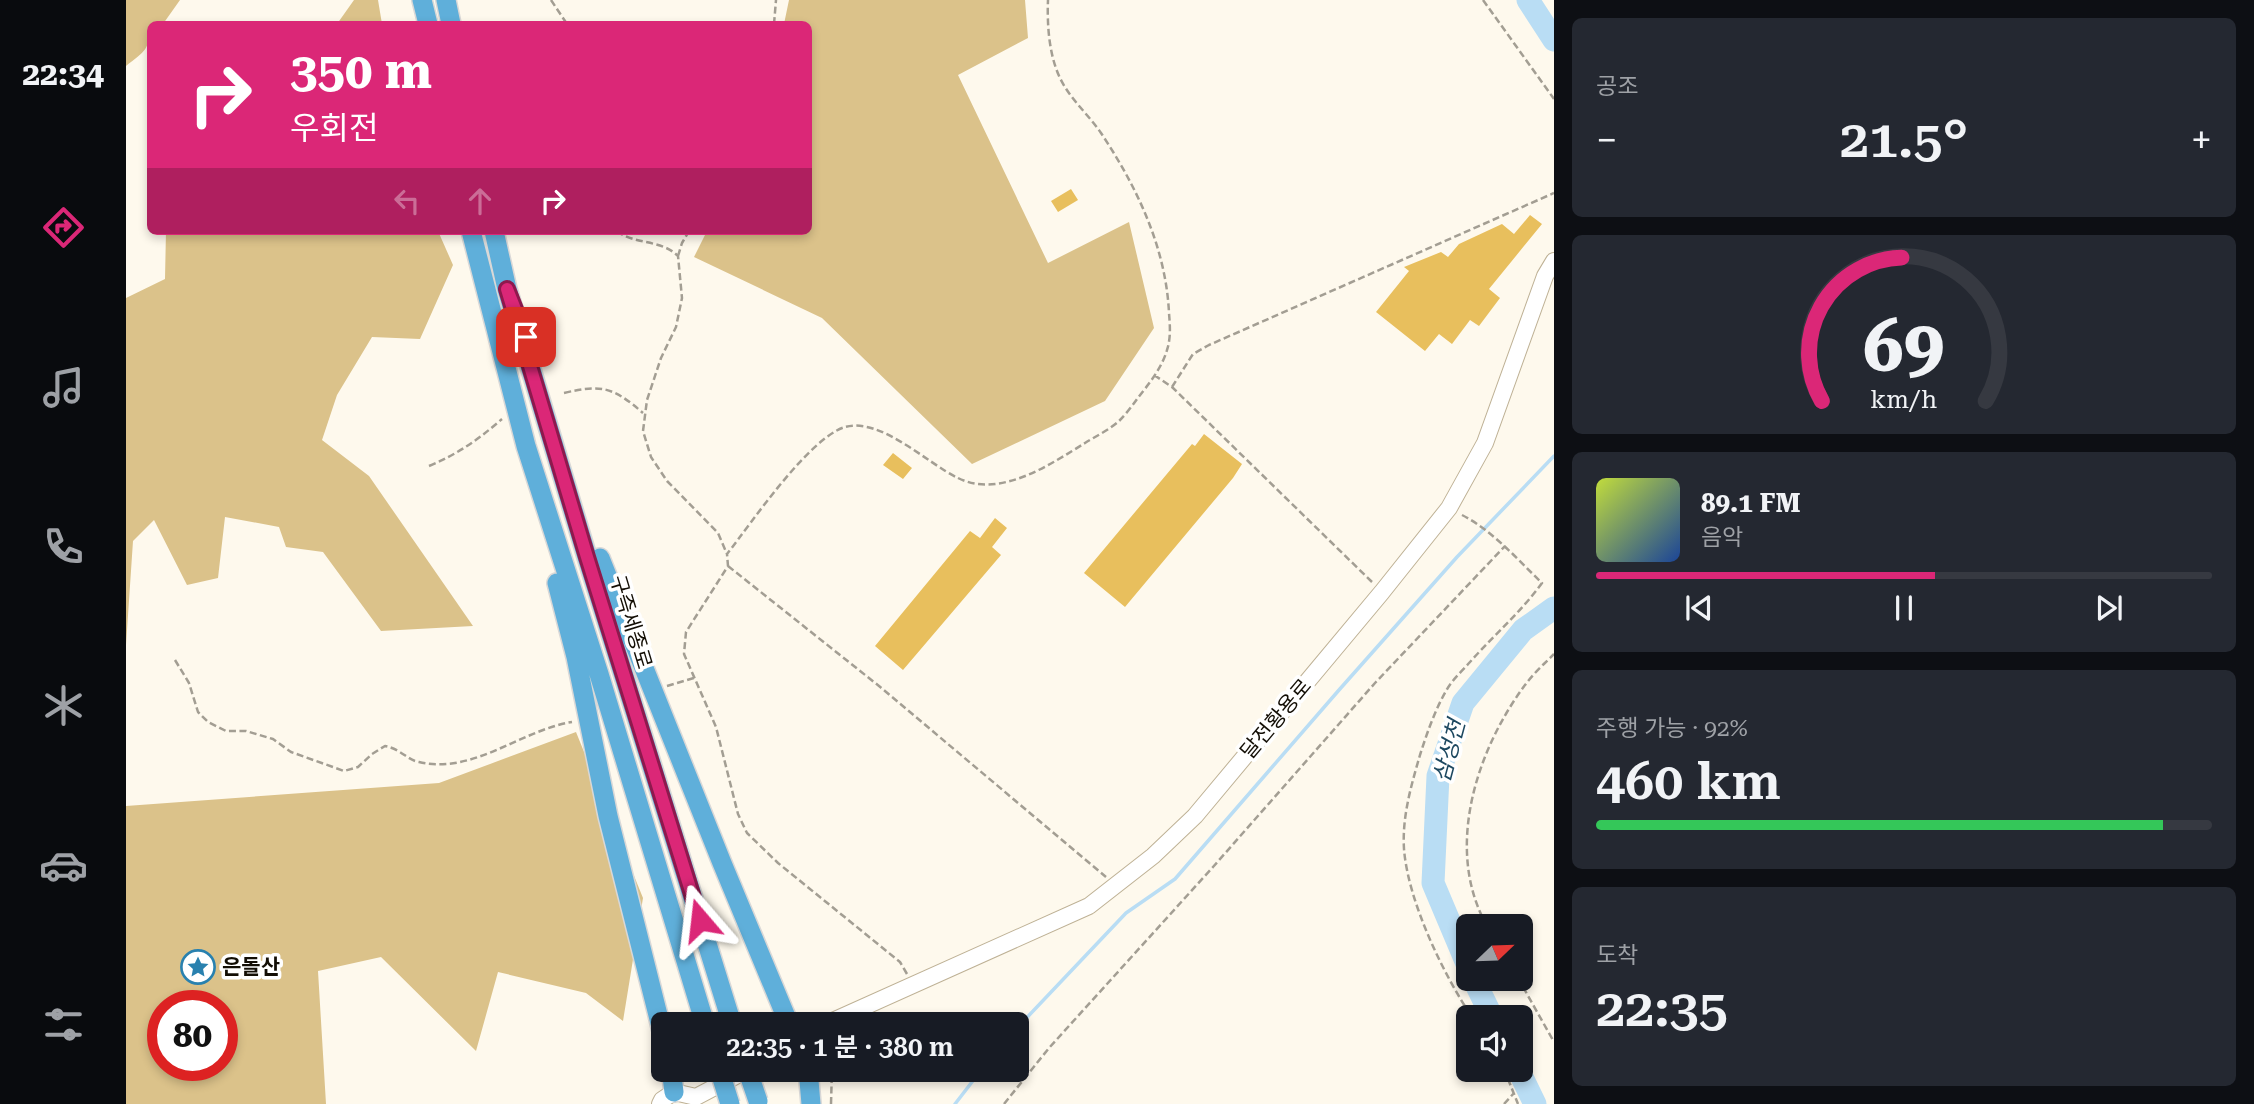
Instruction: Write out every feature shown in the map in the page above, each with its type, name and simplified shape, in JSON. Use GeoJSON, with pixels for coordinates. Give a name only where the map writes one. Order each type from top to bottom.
{"type":"FeatureCollection","features":[{"type":"Feature","properties":{"kind":"highway"},"geometry":{"type":"LineString","coordinates":[[422,0],[427,21]]}},
{"type":"Feature","properties":{"kind":"highway"},"geometry":{"type":"LineString","coordinates":[[446,0],[450,21]]}},
{"type":"Feature","properties":{"kind":"highway"},"geometry":{"type":"LineString","coordinates":[[472,235],[526,446],[603,687],[701,1012]]}},
{"type":"Feature","properties":{"kind":"highway","name":"구즉세종로"},"geometry":{"type":"LineString","coordinates":[[495,235],[507,289],[587,557],[728,1012]]}},
{"type":"Feature","properties":{"kind":"highway"},"geometry":{"type":"LineString","coordinates":[[507,289],[545,384],[608,580],[784,1012]]}},
{"type":"Feature","properties":{"kind":"highway"},"geometry":{"type":"LineString","coordinates":[[508,376],[529,494],[559,588],[576,657],[608,816],[657,1012]]}},
{"type":"Feature","properties":{"kind":"highway"},"geometry":{"type":"LineString","coordinates":[[723,1082],[730,1104]]}},
{"type":"Feature","properties":{"kind":"highway"},"geometry":{"type":"LineString","coordinates":[[752,1082],[758,1103]]}},
{"type":"Feature","properties":{"kind":"highway"},"geometry":{"type":"LineString","coordinates":[[809,1082],[811,1104]]}},
{"type":"Feature","properties":{"kind":"main road","name":"달전황용로"},"geometry":{"type":"LineString","coordinates":[[855,1012],[1089,906],[1153,856],[1195,816],[1449,508],[1485,443],[1545,276],[1554,261]]}},
{"type":"Feature","properties":{"kind":"main road"},"geometry":{"type":"LineString","coordinates":[[667,1098],[696,1097],[724,1082]]}},
{"type":"Feature","properties":{"kind":"main road"},"geometry":{"type":"LineString","coordinates":[[699,1104],[735,1082]]}},
{"type":"Feature","properties":{"kind":"path"},"geometry":{"type":"LineString","coordinates":[[551,0],[566,21]]}},
{"type":"Feature","properties":{"kind":"path"},"geometry":{"type":"LineString","coordinates":[[774,21],[776,0]]}},
{"type":"Feature","properties":{"kind":"path"},"geometry":{"type":"LineString","coordinates":[[727,554],[817,444],[847,426],[864,427],[883,433],[916,450],[960,479],[977,483],[1019,479],[1035,473],[1119,421],[1154,375],[1167,350],[1170,330],[1164,265],[1149,221],[1120,165],[1100,132],[1073,100],[1059,77],[1047,20],[1048,0]]}},
{"type":"Feature","properties":{"kind":"path"},"geometry":{"type":"LineString","coordinates":[[1483,0],[1554,100]]}},
{"type":"Feature","properties":{"kind":"path"},"geometry":{"type":"LineString","coordinates":[[1172,387],[1193,354],[1209,345],[1554,193]]}},
{"type":"Feature","properties":{"kind":"path"},"geometry":{"type":"LineString","coordinates":[[624,235],[655,243],[672,250],[678,256]]}},
{"type":"Feature","properties":{"kind":"path"},"geometry":{"type":"LineString","coordinates":[[687,235],[678,256],[681,287],[676,327],[661,358],[644,414],[643,431],[651,457],[667,481],[718,533],[727,554],[728,566],[686,632],[684,654],[716,727],[738,814],[747,833],[778,863],[900,962],[912,985]]}},
{"type":"Feature","properties":{"kind":"path"},"geometry":{"type":"LineString","coordinates":[[1154,375],[1172,387],[1382,592]]}},
{"type":"Feature","properties":{"kind":"path"},"geometry":{"type":"LineString","coordinates":[[564,393],[590,387],[610,390],[624,397],[644,414]]}},
{"type":"Feature","properties":{"kind":"path"},"geometry":{"type":"LineString","coordinates":[[429,466],[454,456],[475,443],[503,418]]}},
{"type":"Feature","properties":{"kind":"path"},"geometry":{"type":"LineString","coordinates":[[1449,508],[1477,523],[1492,535],[1542,583],[1519,613],[1491,638],[1447,689],[1427,733],[1406,807],[1404,849],[1411,887],[1443,963],[1466,1005]]}},
{"type":"Feature","properties":{"kind":"path"},"geometry":{"type":"LineString","coordinates":[[1004,1104],[1049,1048],[1375,683],[1505,546]]}},
{"type":"Feature","properties":{"kind":"path"},"geometry":{"type":"LineString","coordinates":[[728,566],[879,687],[1117,886]]}},
{"type":"Feature","properties":{"kind":"path"},"geometry":{"type":"LineString","coordinates":[[1482,914],[1471,887],[1467,847],[1469,805],[1504,716],[1526,683],[1554,654]]}},
{"type":"Feature","properties":{"kind":"path"},"geometry":{"type":"LineString","coordinates":[[176,660],[189,683],[198,712],[208,722],[226,731],[246,731],[273,740],[291,752],[344,771],[358,767],[385,746],[398,749],[417,762],[456,762],[501,749],[541,729],[575,722]]}},
{"type":"Feature","properties":{"kind":"path"},"geometry":{"type":"LineString","coordinates":[[666,686],[694,678]]}},
{"type":"Feature","properties":{"kind":"path"},"geometry":{"type":"LineString","coordinates":[[1525,991],[1554,1042]]}},
{"type":"Feature","properties":{"kind":"path"},"geometry":{"type":"LineString","coordinates":[[831,1104],[832,1082]]}},
{"type":"Feature","properties":{"kind":"path"},"geometry":{"type":"LineString","coordinates":[[1509,1082],[1518,1104]]}},
{"type":"Feature","properties":{"kind":"path"},"geometry":{"type":"LineString","coordinates":[[1504,1104],[1514,1093]]}},
{"type":"Feature","properties":{"kind":"shaded area"},"geometry":{"type":"Polygon","coordinates":[[[126,0],[180,0],[165,21],[147,21],[147,45],[138,57],[126,66],[126,0]]]}},
{"type":"Feature","properties":{"kind":"shaded area"},"geometry":{"type":"Polygon","coordinates":[[[354,0],[378,0],[382,21],[339,21],[354,0]]]}},
{"type":"Feature","properties":{"kind":"shaded area"},"geometry":{"type":"Polygon","coordinates":[[[789,0],[1025,0],[1028,38],[958,75],[1048,263],[1129,222],[1154,328],[1105,401],[972,464],[822,318],[694,257],[705,235],[812,235],[812,21],[785,21],[789,0]]]}},
{"type":"Feature","properties":{"kind":"shaded area"},"geometry":{"type":"Polygon","coordinates":[[[166,235],[440,235],[453,265],[420,339],[372,337],[337,395],[322,440],[369,476],[473,626],[381,631],[323,552],[286,547],[279,527],[225,517],[218,578],[187,585],[154,520],[133,541],[126,645],[126,298],[165,279],[166,235]]]}},
{"type":"Feature","properties":{"kind":"shaded area"},"geometry":{"type":"Polygon","coordinates":[[[576,732],[643,898],[623,1021],[586,993],[498,972],[476,1051],[381,957],[318,971],[326,1104],[126,1104],[126,806],[439,783],[576,732]]]}},
{"type":"Feature","properties":{"kind":"building"},"geometry":{"type":"Polygon","coordinates":[[[1071,189],[1078,200],[1058,212],[1051,201],[1071,189]]]}},
{"type":"Feature","properties":{"kind":"building"},"geometry":{"type":"Polygon","coordinates":[[[1530,215],[1542,224],[1489,289],[1500,298],[1479,326],[1470,320],[1452,344],[1439,334],[1425,351],[1376,312],[1409,271],[1404,267],[1441,252],[1448,257],[1459,244],[1502,224],[1514,234],[1530,215]]]}},
{"type":"Feature","properties":{"kind":"building"},"geometry":{"type":"Polygon","coordinates":[[[1204,434],[1242,464],[1125,607],[1084,573],[1192,444],[1195,446],[1204,434]]]}},
{"type":"Feature","properties":{"kind":"building"},"geometry":{"type":"Polygon","coordinates":[[[893,453],[912,468],[903,479],[883,465],[893,453]]]}},
{"type":"Feature","properties":{"kind":"building"},"geometry":{"type":"Polygon","coordinates":[[[995,518],[1007,528],[992,547],[1001,555],[903,670],[875,646],[970,531],[980,538],[995,518]]]}},
{"type":"Feature","properties":{"kind":"waterway","name":"삼성천"},"geometry":{"type":"LineString","coordinates":[[1528,0],[1554,40]]}},
{"type":"Feature","properties":{"kind":"waterway"},"geometry":{"type":"LineString","coordinates":[[1029,1015],[1126,913],[1175,879],[1457,557],[1554,456]]}},
{"type":"Feature","properties":{"kind":"waterway","name":"삼성천"},"geometry":{"type":"LineString","coordinates":[[1456,938],[1433,883],[1438,776],[1463,703],[1523,630],[1554,608]]}},
{"type":"Feature","properties":{"kind":"waterway","name":"삼성천"},"geometry":{"type":"LineString","coordinates":[[1479,991],[1486,1005]]}},
{"type":"Feature","properties":{"kind":"waterway"},"geometry":{"type":"LineString","coordinates":[[955,1104],[972,1082]]}},
{"type":"Feature","properties":{"kind":"waterway","name":"삼성천"},"geometry":{"type":"LineString","coordinates":[[1524,1082],[1535,1104]]}},
{"type":"Feature","properties":{"kind":"place","name":"은돌산"},"geometry":{"type":"Point","coordinates":[198,967]}},
{"type":"Feature","properties":{"kind":"route"},"geometry":{"type":"LineString","coordinates":[[526,337],[507,289],[700,920]]}}]}
